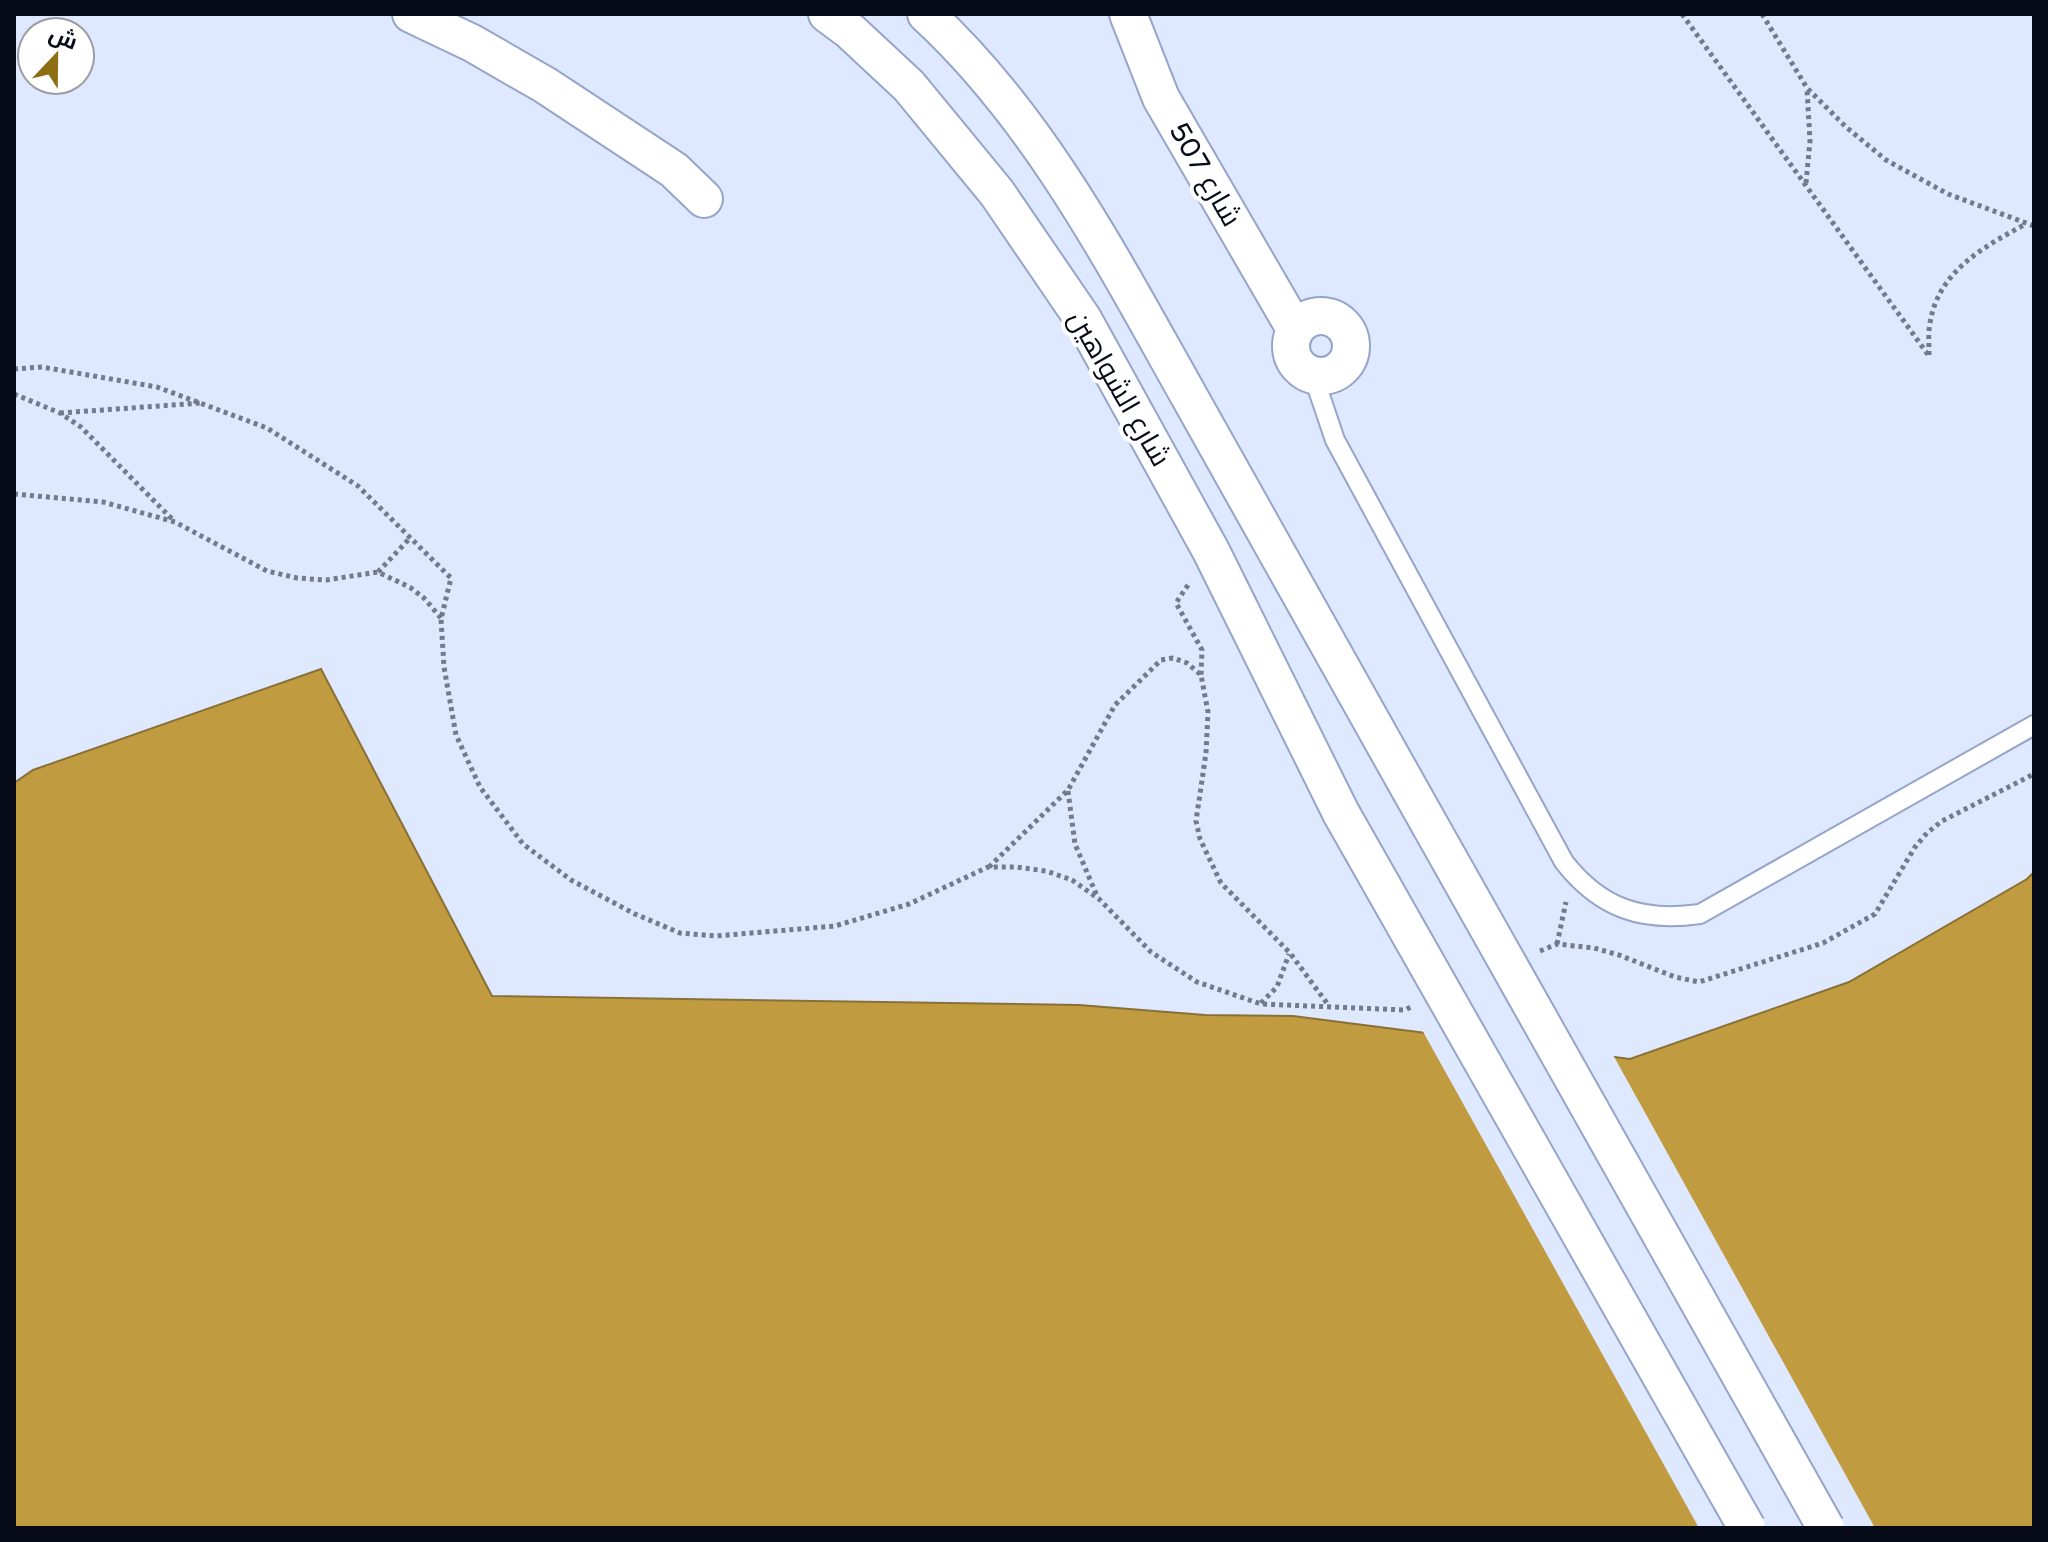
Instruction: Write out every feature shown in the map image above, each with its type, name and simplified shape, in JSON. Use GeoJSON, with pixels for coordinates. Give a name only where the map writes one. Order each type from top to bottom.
{"type":"FeatureCollection","features":[{"type":"Feature","properties":{"kind":"street"},"geometry":{"type":"LineString","coordinates":[[411,14],[472,43],[545,85],[674,170],[704,199]]}},
{"type":"Feature","properties":{"kind":"street","name":"شارع الشواهين"},"geometry":{"type":"LineString","coordinates":[[827,14],[850,31],[909,86],[997,193],[1083,319],[1211,551],[1341,813],[1747,1528]]}},
{"type":"Feature","properties":{"kind":"street","name":"شارع الشواهين"},"geometry":{"type":"LineString","coordinates":[[926,14],[949,35],[1006,100],[1065,183],[1127,284],[1826,1528]]}},
{"type":"Feature","properties":{"kind":"street","name":"شارع 507"},"geometry":{"type":"LineString","coordinates":[[1128,14],[1161,98],[1295,329]]}},
{"type":"Feature","properties":{"kind":"street"},"geometry":{"type":"LineString","coordinates":[[1329,316],[1345,326],[1352,344],[1348,362],[1333,374],[1313,375],[1297,365],[1290,347],[1295,329],[1310,317],[1329,316]]}},
{"type":"Feature","properties":{"kind":"lane"},"geometry":{"type":"LineString","coordinates":[[1313,375],[1335,440],[1564,862],[1580,883],[1608,903],[1640,915],[1673,918],[1700,914],[2034,725]]}},
{"type":"Feature","properties":{"kind":"path"},"geometry":{"type":"LineString","coordinates":[[1682,14],[1929,356],[1930,321],[1941,294],[1957,268],[1984,246],[2026,224]]}},
{"type":"Feature","properties":{"kind":"path"},"geometry":{"type":"LineString","coordinates":[[1762,14],[1807,88],[1846,127],[1886,160],[1948,194],[2034,226]]}},
{"type":"Feature","properties":{"kind":"path"},"geometry":{"type":"LineString","coordinates":[[1806,186],[1810,141],[1807,88]]}},
{"type":"Feature","properties":{"kind":"path"},"geometry":{"type":"LineString","coordinates":[[14,369],[42,367],[157,387],[206,403],[267,428],[358,486],[451,578],[441,619],[444,667],[456,735],[480,787],[523,844],[571,880],[635,914],[680,933],[716,936],[835,926],[909,904],[988,867],[1068,790],[1115,705],[1161,660],[1173,658],[1187,663],[1201,675]]}},
{"type":"Feature","properties":{"kind":"path"},"geometry":{"type":"LineString","coordinates":[[14,394],[60,413],[81,427],[175,522]]}},
{"type":"Feature","properties":{"kind":"path"},"geometry":{"type":"LineString","coordinates":[[60,413],[206,403]]}},
{"type":"Feature","properties":{"kind":"path"},"geometry":{"type":"LineString","coordinates":[[14,494],[103,502],[175,522],[267,571],[297,578],[326,580],[378,572],[411,588],[441,619]]}},
{"type":"Feature","properties":{"kind":"path"},"geometry":{"type":"LineString","coordinates":[[378,572],[410,538]]}},
{"type":"Feature","properties":{"kind":"path"},"geometry":{"type":"LineString","coordinates":[[1211,551],[1176,603],[1202,650],[1201,675],[1208,712],[1206,753],[1196,821],[1200,839],[1221,883],[1290,953],[1329,1006]]}},
{"type":"Feature","properties":{"kind":"path"},"geometry":{"type":"LineString","coordinates":[[1580,883],[1563,909],[1557,944],[1594,948],[1675,977],[1699,982],[1823,943],[1875,914],[1927,833],[1942,821],[2034,774]]}},
{"type":"Feature","properties":{"kind":"path"},"geometry":{"type":"LineString","coordinates":[[1068,790],[1075,844],[1099,899]]}},
{"type":"Feature","properties":{"kind":"path"},"geometry":{"type":"LineString","coordinates":[[988,867],[1046,871],[1072,880],[1099,899],[1151,952],[1197,982],[1261,1004],[1405,1010]]}},
{"type":"Feature","properties":{"kind":"path"},"geometry":{"type":"LineString","coordinates":[[1261,1004],[1277,987],[1290,953]]}},
{"type":"Feature","properties":{"kind":"shaded area"},"geometry":{"type":"Polygon","coordinates":[[[321,669],[492,996],[1079,1005],[1205,1015],[1293,1016],[1630,1059],[1849,982],[2027,879],[2034,872],[2034,1528],[14,1528],[14,783],[33,770],[321,669]]]}},
{"type":"Feature","properties":{"kind":"pier"},"geometry":{"type":"Polygon","coordinates":[[[1421,1028],[1612,1053],[1875,1528],[1699,1528],[1421,1028]]]}}]}
